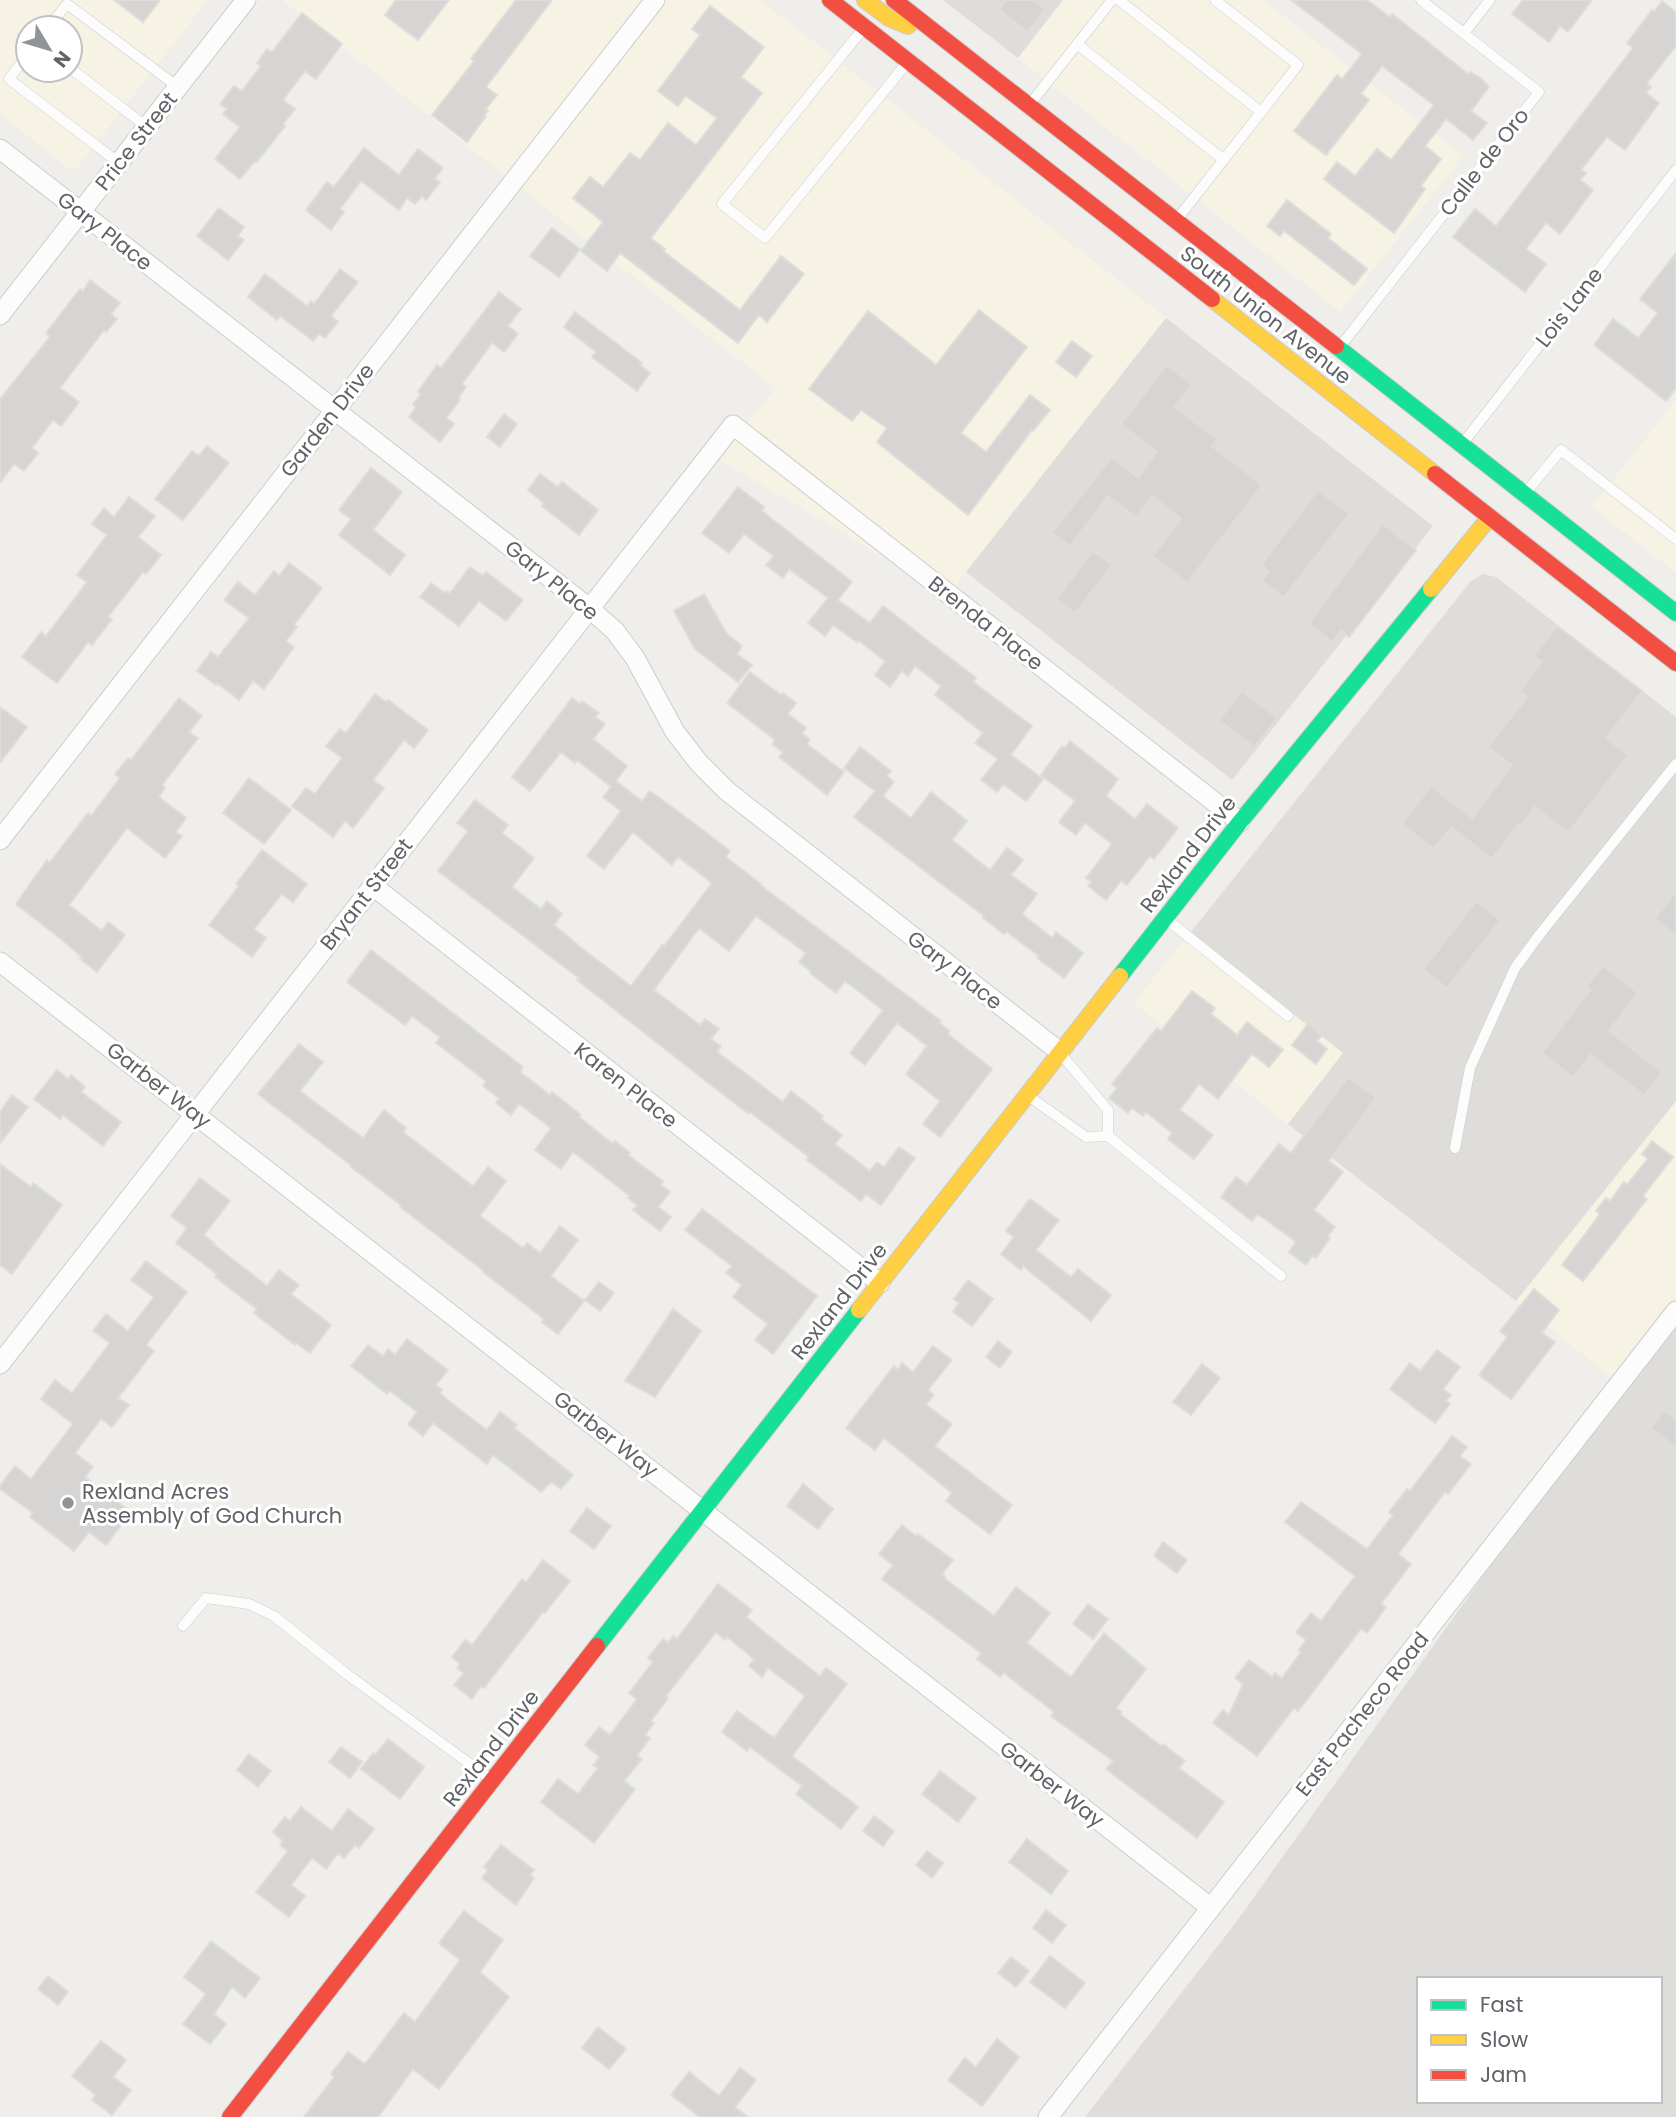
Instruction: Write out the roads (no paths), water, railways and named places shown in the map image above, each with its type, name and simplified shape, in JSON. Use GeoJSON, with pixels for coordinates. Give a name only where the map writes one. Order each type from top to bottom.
{"type":"FeatureCollection","features":[{"type":"Feature","properties":{"kind":"main road","name":"South Union Avenue"},"geometry":{"type":"LineString","coordinates":[[830,0],[1676,663]]}},
{"type":"Feature","properties":{"kind":"main road"},"geometry":{"type":"LineString","coordinates":[[866,0],[889,18],[947,42]]}},
{"type":"Feature","properties":{"kind":"main road","name":"South Union Avenue"},"geometry":{"type":"LineString","coordinates":[[894,0],[1676,613]]}},
{"type":"Feature","properties":{"kind":"main road"},"geometry":{"type":"LineString","coordinates":[[1294,364],[1342,382]]}},
{"type":"Feature","properties":{"kind":"main road"},"geometry":{"type":"LineString","coordinates":[[1503,498],[1516,500],[1525,494]]}},
{"type":"Feature","properties":{"kind":"main road"},"geometry":{"type":"LineString","coordinates":[[1490,517],[1502,512],[1514,514]]}},
{"type":"Feature","properties":{"kind":"main road","name":"Rexland Drive"},"geometry":{"type":"LineString","coordinates":[[230,2117],[1240,822],[1490,517]]}},
{"type":"Feature","properties":{"kind":"street","name":"Price Street"},"geometry":{"type":"LineString","coordinates":[[0,315],[246,0]]}},
{"type":"Feature","properties":{"kind":"street","name":"Garden Drive"},"geometry":{"type":"LineString","coordinates":[[0,840],[655,0]]}},
{"type":"Feature","properties":{"kind":"street","name":"Gary Place"},"geometry":{"type":"LineString","coordinates":[[0,149],[589,608],[615,631],[635,658],[675,732],[726,791],[1060,1052]]}},
{"type":"Feature","properties":{"kind":"street","name":"Bryant Street"},"geometry":{"type":"LineString","coordinates":[[0,1364],[733,425]]}},
{"type":"Feature","properties":{"kind":"street","name":"Brenda Place"},"geometry":{"type":"LineString","coordinates":[[733,425],[1240,822]]}},
{"type":"Feature","properties":{"kind":"street","name":"Karen Place"},"geometry":{"type":"LineString","coordinates":[[373,886],[880,1283]]}},
{"type":"Feature","properties":{"kind":"street","name":"Garber Way"},"geometry":{"type":"LineString","coordinates":[[0,962],[1211,1908]]}},
{"type":"Feature","properties":{"kind":"street","name":"East Pacheco Road"},"geometry":{"type":"LineString","coordinates":[[1048,2117],[1676,1311]]}},
{"type":"Feature","properties":{"kind":"lane"},"geometry":{"type":"LineString","coordinates":[[1029,106],[1112,0]]}},
{"type":"Feature","properties":{"kind":"lane"},"geometry":{"type":"LineString","coordinates":[[1119,0],[1261,112]]}},
{"type":"Feature","properties":{"kind":"lane"},"geometry":{"type":"LineString","coordinates":[[1176,221],[1298,65],[1215,0]]}},
{"type":"Feature","properties":{"kind":"lane","name":"Calle de Oro"},"geometry":{"type":"LineString","coordinates":[[1338,349],[1539,92],[1421,0]]}},
{"type":"Feature","properties":{"kind":"lane"},"geometry":{"type":"LineString","coordinates":[[1464,33],[1490,0]]}},
{"type":"Feature","properties":{"kind":"lane"},"geometry":{"type":"LineString","coordinates":[[59,14],[67,4],[80,14]]}},
{"type":"Feature","properties":{"kind":"lane"},"geometry":{"type":"LineString","coordinates":[[84,17],[178,88]]}},
{"type":"Feature","properties":{"kind":"lane"},"geometry":{"type":"LineString","coordinates":[[864,27],[722,204],[765,238],[908,61]]}},
{"type":"Feature","properties":{"kind":"lane"},"geometry":{"type":"LineString","coordinates":[[1077,44],[1224,160]]}},
{"type":"Feature","properties":{"kind":"lane"},"geometry":{"type":"LineString","coordinates":[[84,79],[147,127]]}},
{"type":"Feature","properties":{"kind":"lane"},"geometry":{"type":"LineString","coordinates":[[16,84],[119,163]]}},
{"type":"Feature","properties":{"kind":"lane","name":"Lois Lane"},"geometry":{"type":"LineString","coordinates":[[1462,444],[1676,170]]}},
{"type":"Feature","properties":{"kind":"lane"},"geometry":{"type":"LineString","coordinates":[[1525,494],[1561,450],[1676,539]]}},
{"type":"Feature","properties":{"kind":"lane"},"geometry":{"type":"LineString","coordinates":[[1455,1148],[1470,1069],[1516,968],[1676,764]]}},
{"type":"Feature","properties":{"kind":"lane"},"geometry":{"type":"LineString","coordinates":[[1165,918],[1288,1016]]}},
{"type":"Feature","properties":{"kind":"lane"},"geometry":{"type":"LineString","coordinates":[[1060,1052],[1108,1110],[1108,1136]]}},
{"type":"Feature","properties":{"kind":"lane"},"geometry":{"type":"LineString","coordinates":[[1027,1095],[1086,1137],[1108,1136],[1281,1276]]}},
{"type":"Feature","properties":{"kind":"lane"},"geometry":{"type":"LineString","coordinates":[[183,1626],[206,1598],[249,1604],[274,1616],[348,1675],[492,1780]]}},
{"type":"Feature","properties":{"kind":"place","name":"Rexland Acres Assembly of God Church"},"geometry":{"type":"Point","coordinates":[68,1503]}}]}
